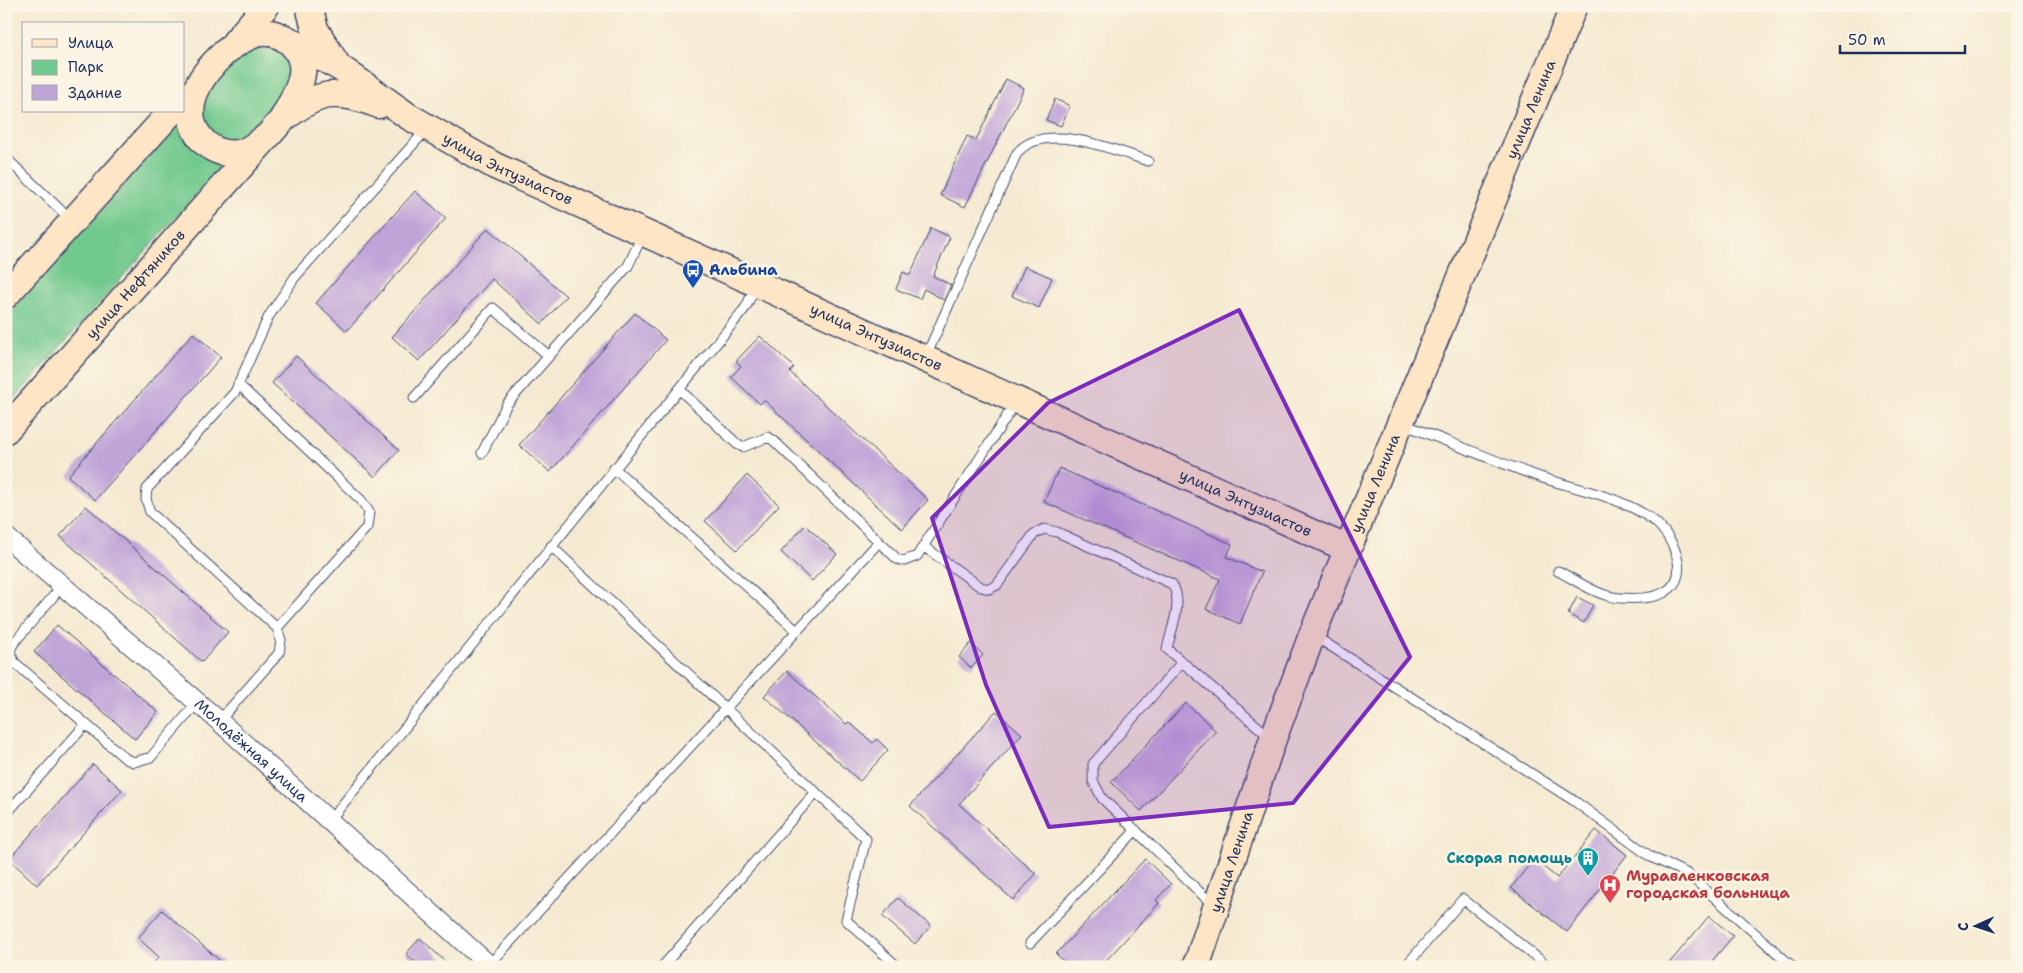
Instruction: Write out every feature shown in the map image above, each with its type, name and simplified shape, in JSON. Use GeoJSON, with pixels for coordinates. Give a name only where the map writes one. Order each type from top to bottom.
{"type":"FeatureCollection","features":[{"type":"Feature","properties":{"kind":"main road"},"geometry":{"type":"LineString","coordinates":[[185,98],[266,6]]}},
{"type":"Feature","properties":{"kind":"main road","name":"улица Нефтяников"},"geometry":{"type":"LineString","coordinates":[[6,430],[274,129],[298,85],[296,50],[305,6]]}},
{"type":"Feature","properties":{"kind":"main road"},"geometry":{"type":"LineString","coordinates":[[309,6],[311,20],[320,40],[339,67]]}},
{"type":"Feature","properties":{"kind":"main road","name":"улица Ленина"},"geometry":{"type":"LineString","coordinates":[[1196,967],[1273,739],[1312,635],[1574,6]]}},
{"type":"Feature","properties":{"kind":"main road"},"geometry":{"type":"LineString","coordinates":[[224,54],[244,39],[268,32],[296,50]]}},
{"type":"Feature","properties":{"kind":"main road","name":"улица Энтузиастов"},"geometry":{"type":"LineString","coordinates":[[296,50],[339,67],[418,122],[495,166],[1348,550]]}},
{"type":"Feature","properties":{"kind":"main road"},"geometry":{"type":"LineString","coordinates":[[202,79],[191,110],[194,128],[205,144],[222,153],[242,152],[274,129]]}},
{"type":"Feature","properties":{"kind":"main road","name":"улица Энтузиастов"},"geometry":{"type":"LineString","coordinates":[[274,129],[300,106],[322,96],[335,94],[357,96],[418,122]]}},
{"type":"Feature","properties":{"kind":"main road"},"geometry":{"type":"LineString","coordinates":[[6,295],[171,112]]}},
{"type":"Feature","properties":{"kind":"street","name":"Молодёжная улица"},"geometry":{"type":"LineString","coordinates":[[6,537],[219,721],[490,966]]}},
{"type":"Feature","properties":{"kind":"lane"},"geometry":{"type":"LineString","coordinates":[[219,721],[279,653],[281,640],[277,628],[150,512],[146,500],[147,489],[235,392],[269,316],[295,277],[418,122]]}},
{"type":"Feature","properties":{"kind":"lane"},"geometry":{"type":"LineString","coordinates":[[924,359],[1017,153],[1024,145],[1042,139],[1078,140],[1148,162]]}},
{"type":"Feature","properties":{"kind":"lane"},"geometry":{"type":"LineString","coordinates":[[6,158],[72,221]]}},
{"type":"Feature","properties":{"kind":"lane"},"geometry":{"type":"LineString","coordinates":[[482,453],[507,404],[628,266],[643,234]]}},
{"type":"Feature","properties":{"kind":"lane"},"geometry":{"type":"LineString","coordinates":[[330,820],[746,307],[757,284]]}},
{"type":"Feature","properties":{"kind":"lane"},"geometry":{"type":"LineString","coordinates":[[414,398],[493,308],[549,356]]}},
{"type":"Feature","properties":{"kind":"lane"},"geometry":{"type":"LineString","coordinates":[[238,384],[361,500],[369,512],[367,527],[277,628]]}},
{"type":"Feature","properties":{"kind":"lane"},"geometry":{"type":"LineString","coordinates":[[678,389],[737,444],[743,447],[768,437],[773,440],[897,559],[904,561],[917,556],[1017,400]]}},
{"type":"Feature","properties":{"kind":"lane"},"geometry":{"type":"LineString","coordinates":[[1401,423],[1534,475],[1628,506],[1653,520],[1664,531],[1678,557],[1678,572],[1674,582],[1666,592],[1652,596],[1619,598],[1606,595],[1558,571]]}},
{"type":"Feature","properties":{"kind":"lane"},"geometry":{"type":"LineString","coordinates":[[614,468],[797,631]]}},
{"type":"Feature","properties":{"kind":"lane"},"geometry":{"type":"LineString","coordinates":[[923,546],[981,587],[989,589],[997,585],[1034,534],[1044,529],[1057,532],[1172,584],[1178,593],[1167,649],[1273,739]]}},
{"type":"Feature","properties":{"kind":"lane"},"geometry":{"type":"LineString","coordinates":[[490,966],[880,542]]}},
{"type":"Feature","properties":{"kind":"lane"},"geometry":{"type":"LineString","coordinates":[[551,546],[866,839],[846,920],[898,967]]}},
{"type":"Feature","properties":{"kind":"lane"},"geometry":{"type":"LineString","coordinates":[[62,586],[13,644],[10,651],[14,662],[126,759],[134,762],[143,761],[150,757],[197,703]]}},
{"type":"Feature","properties":{"kind":"lane"},"geometry":{"type":"LineString","coordinates":[[1312,635],[1573,800],[1651,857],[1688,874],[1793,967]]}},
{"type":"Feature","properties":{"kind":"lane"},"geometry":{"type":"LineString","coordinates":[[6,670],[14,662]]}},
{"type":"Feature","properties":{"kind":"lane"},"geometry":{"type":"LineString","coordinates":[[1182,662],[1093,764],[1093,782],[1102,798],[1216,907]]}},
{"type":"Feature","properties":{"kind":"lane"},"geometry":{"type":"LineString","coordinates":[[6,814],[86,724]]}},
{"type":"Feature","properties":{"kind":"lane"},"geometry":{"type":"LineString","coordinates":[[662,967],[816,792]]}},
{"type":"Feature","properties":{"kind":"lane"},"geometry":{"type":"LineString","coordinates":[[1030,943],[1136,830]]}},
{"type":"Feature","properties":{"kind":"lane"},"geometry":{"type":"LineString","coordinates":[[1405,967],[1463,899],[1549,967]]}},
{"type":"Feature","properties":{"kind":"highlighted area"},"geometry":{"type":"Polygon","coordinates":[[[1239,310],[1323,477],[1410,657],[1293,803],[1049,827],[986,685],[932,518],[1048,403],[1239,310]]]}},
{"type":"Feature","properties":{"kind":"green space"},"geometry":{"type":"Polygon","coordinates":[[[269,42],[288,57],[291,77],[283,96],[267,118],[247,135],[238,140],[229,141],[220,138],[213,134],[201,121],[202,94],[237,52],[269,42]]]}},
{"type":"Feature","properties":{"kind":"green space"},"geometry":{"type":"Polygon","coordinates":[[[180,121],[225,162],[6,408],[6,318],[180,121]]]}},
{"type":"Feature","properties":{"kind":"building"},"geometry":{"type":"Polygon","coordinates":[[[1006,79],[1024,88],[965,207],[940,195],[967,136],[976,140],[1006,79]]]}},
{"type":"Feature","properties":{"kind":"building"},"geometry":{"type":"Polygon","coordinates":[[[1055,99],[1070,106],[1061,126],[1046,120],[1055,99]]]}},
{"type":"Feature","properties":{"kind":"building"},"geometry":{"type":"Polygon","coordinates":[[[415,191],[446,218],[347,331],[316,303],[415,191]]]}},
{"type":"Feature","properties":{"kind":"building"},"geometry":{"type":"Polygon","coordinates":[[[488,228],[566,296],[542,324],[492,279],[419,361],[392,337],[488,228]]]}},
{"type":"Feature","properties":{"kind":"building"},"geometry":{"type":"Polygon","coordinates":[[[931,228],[950,237],[933,276],[951,285],[944,300],[924,289],[920,299],[896,289],[903,272],[910,275],[931,228]]]}},
{"type":"Feature","properties":{"kind":"building"},"geometry":{"type":"Polygon","coordinates":[[[1025,266],[1052,278],[1039,308],[1012,296],[1025,266]]]}},
{"type":"Feature","properties":{"kind":"building"},"geometry":{"type":"Polygon","coordinates":[[[635,313],[666,340],[550,472],[519,445],[635,313]]]}},
{"type":"Feature","properties":{"kind":"building"},"geometry":{"type":"Polygon","coordinates":[[[193,333],[221,357],[95,500],[68,476],[193,333]]]}},
{"type":"Feature","properties":{"kind":"building"},"geometry":{"type":"Polygon","coordinates":[[[760,336],[794,367],[790,372],[928,500],[902,529],[764,400],[760,404],[731,377],[741,366],[736,361],[760,336]]]}},
{"type":"Feature","properties":{"kind":"building"},"geometry":{"type":"Polygon","coordinates":[[[296,356],[399,450],[375,477],[272,383],[296,356]]]}},
{"type":"Feature","properties":{"kind":"building"},"geometry":{"type":"Polygon","coordinates":[[[1059,468],[1232,544],[1227,557],[1262,572],[1240,624],[1206,609],[1220,579],[1044,502],[1059,468]]]}},
{"type":"Feature","properties":{"kind":"building"},"geometry":{"type":"Polygon","coordinates":[[[747,475],[779,505],[737,550],[705,521],[747,475]]]}},
{"type":"Feature","properties":{"kind":"building"},"geometry":{"type":"Polygon","coordinates":[[[86,506],[228,632],[202,662],[60,536],[86,506]]]}},
{"type":"Feature","properties":{"kind":"building"},"geometry":{"type":"Polygon","coordinates":[[[805,525],[837,554],[812,581],[781,552],[805,525]]]}},
{"type":"Feature","properties":{"kind":"building"},"geometry":{"type":"Polygon","coordinates":[[[1577,597],[1593,605],[1584,623],[1568,614],[1577,597]]]}},
{"type":"Feature","properties":{"kind":"building"},"geometry":{"type":"Polygon","coordinates":[[[57,625],[158,712],[135,739],[34,652],[57,625]]]}},
{"type":"Feature","properties":{"kind":"building"},"geometry":{"type":"Polygon","coordinates":[[[971,643],[983,655],[971,668],[959,657],[971,643]]]}},
{"type":"Feature","properties":{"kind":"building"},"geometry":{"type":"Polygon","coordinates":[[[787,671],[846,724],[849,722],[873,743],[877,739],[888,750],[860,781],[764,696],[787,671]]]}},
{"type":"Feature","properties":{"kind":"building"},"geometry":{"type":"Polygon","coordinates":[[[1186,703],[1216,731],[1141,811],[1111,782],[1186,703]]]}},
{"type":"Feature","properties":{"kind":"building"},"geometry":{"type":"Polygon","coordinates":[[[996,711],[1022,734],[959,804],[1036,874],[1013,900],[910,806],[996,711]]]}},
{"type":"Feature","properties":{"kind":"building"},"geometry":{"type":"Polygon","coordinates":[[[93,764],[122,790],[37,885],[9,859],[93,764]]]}},
{"type":"Feature","properties":{"kind":"building","name":"Скорая помощь"},"geometry":{"type":"Polygon","coordinates":[[[1596,830],[1627,855],[1567,932],[1511,888],[1534,859],[1557,878],[1596,830]]]}},
{"type":"Feature","properties":{"kind":"building"},"geometry":{"type":"Polygon","coordinates":[[[1145,859],[1171,884],[1156,900],[1159,903],[1100,967],[1070,967],[1056,954],[1145,859]]]}},
{"type":"Feature","properties":{"kind":"building"},"geometry":{"type":"Polygon","coordinates":[[[898,898],[931,926],[915,944],[882,916],[898,898]]]}},
{"type":"Feature","properties":{"kind":"building"},"geometry":{"type":"Polygon","coordinates":[[[162,910],[227,967],[150,967],[159,957],[138,938],[162,910]]]}},
{"type":"Feature","properties":{"kind":"building"},"geometry":{"type":"Polygon","coordinates":[[[1709,916],[1733,936],[1707,967],[1666,967],[1709,916]]]}},
{"type":"Feature","properties":{"kind":"building"},"geometry":{"type":"Polygon","coordinates":[[[420,938],[451,967],[420,967],[406,954],[420,938]]]}},
{"type":"Feature","properties":{"kind":"place","name":"Альбина"},"geometry":{"type":"Point","coordinates":[693,289]}},
{"type":"Feature","properties":{"kind":"place","name":"Скорая помощь"},"geometry":{"type":"Point","coordinates":[1588,877]}},
{"type":"Feature","properties":{"kind":"place","name":"Муравленковская городская больница"},"geometry":{"type":"Point","coordinates":[1610,904]}}]}
